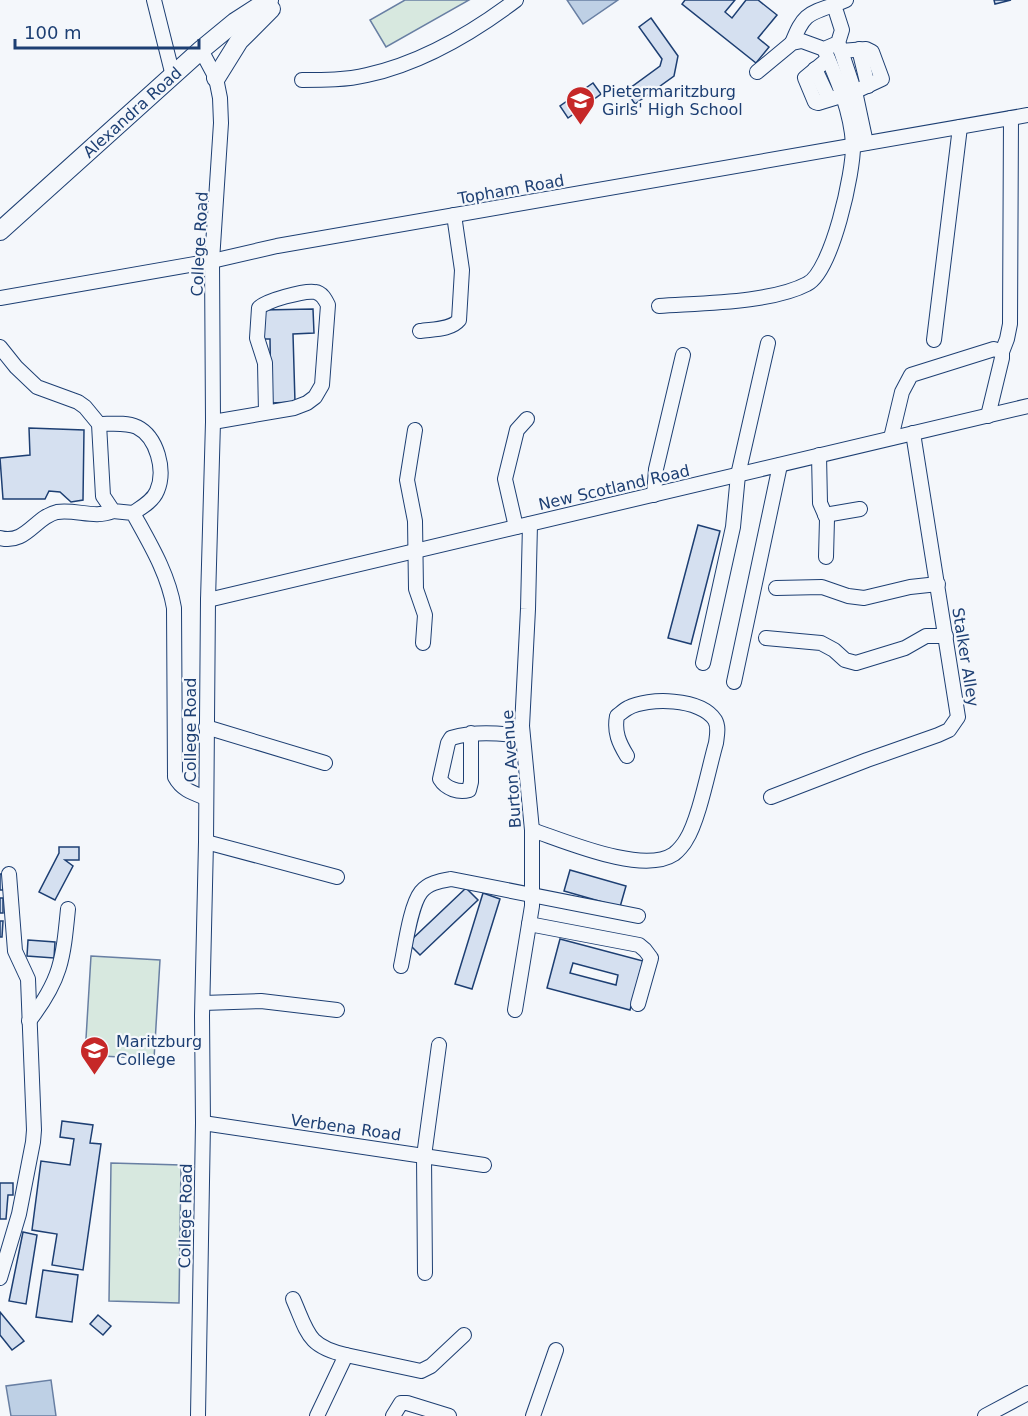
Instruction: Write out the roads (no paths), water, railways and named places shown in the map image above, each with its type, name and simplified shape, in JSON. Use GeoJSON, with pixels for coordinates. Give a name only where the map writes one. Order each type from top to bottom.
{"type":"FeatureCollection","features":[{"type":"Feature","properties":{"kind":"main road","name":"Alexandra Road"},"geometry":{"type":"LineString","coordinates":[[0,231],[201,50],[235,22],[269,0]]}},
{"type":"Feature","properties":{"kind":"main road"},"geometry":{"type":"LineString","coordinates":[[216,78],[239,41],[281,0]]}},
{"type":"Feature","properties":{"kind":"street"},"geometry":{"type":"LineString","coordinates":[[154,0],[173,76]]}},
{"type":"Feature","properties":{"kind":"street"},"geometry":{"type":"LineString","coordinates":[[302,80],[341,79],[366,75],[423,57],[463,37],[516,0]]}},
{"type":"Feature","properties":{"kind":"street"},"geometry":{"type":"LineString","coordinates":[[792,44],[803,20],[817,10],[840,2],[842,30],[839,47],[842,95]]}},
{"type":"Feature","properties":{"kind":"street"},"geometry":{"type":"LineString","coordinates":[[659,306],[750,299],[786,291],[809,284],[825,262],[837,232],[849,178],[860,145],[826,54],[802,41],[792,44],[757,72]]}},
{"type":"Feature","properties":{"kind":"street"},"geometry":{"type":"LineString","coordinates":[[839,47],[859,49],[868,86],[842,95],[815,69],[826,54],[839,47]]}},
{"type":"Feature","properties":{"kind":"street","name":"College Road"},"geometry":{"type":"LineString","coordinates":[[198,1416],[206,728],[213,422],[212,261],[221,123],[216,78],[201,50]]}},
{"type":"Feature","properties":{"kind":"street","name":"Topham Road"},"geometry":{"type":"LineString","coordinates":[[0,298],[212,261],[277,246],[1028,115]]}},
{"type":"Feature","properties":{"kind":"street"},"geometry":{"type":"LineString","coordinates":[[988,416],[1010,324],[1011,118]]}},
{"type":"Feature","properties":{"kind":"street"},"geometry":{"type":"LineString","coordinates":[[934,340],[960,127]]}},
{"type":"Feature","properties":{"kind":"street"},"geometry":{"type":"LineString","coordinates":[[420,331],[456,325],[459,320],[462,270],[454,215]]}},
{"type":"Feature","properties":{"kind":"street"},"geometry":{"type":"LineString","coordinates":[[213,422],[266,413],[294,408],[315,397],[322,385],[328,305],[324,297],[317,292],[267,302],[259,308],[257,338],[266,363],[266,413]]}},
{"type":"Feature","properties":{"kind":"street"},"geometry":{"type":"LineString","coordinates":[[703,663],[733,527],[738,475],[768,342]]}},
{"type":"Feature","properties":{"kind":"street"},"geometry":{"type":"LineString","coordinates":[[0,347],[16,367],[37,387],[78,402],[99,424],[103,496],[113,511]]}},
{"type":"Feature","properties":{"kind":"street"},"geometry":{"type":"LineString","coordinates":[[891,438],[902,392],[911,375],[994,349],[1002,351]]}},
{"type":"Feature","properties":{"kind":"street"},"geometry":{"type":"LineString","coordinates":[[654,495],[656,469],[683,355]]}},
{"type":"Feature","properties":{"kind":"street","name":"New Scotland Road"},"geometry":{"type":"LineString","coordinates":[[208,600],[1028,406]]}},
{"type":"Feature","properties":{"kind":"street","name":"Burton Avenue"},"geometry":{"type":"LineString","coordinates":[[515,1010],[529,924],[531,896],[532,830],[522,736],[528,609],[523,525],[505,479],[517,430],[527,419]]}},
{"type":"Feature","properties":{"kind":"street"},"geometry":{"type":"LineString","coordinates":[[0,538],[15,539],[57,512],[99,515],[113,511],[133,513],[150,501],[157,492],[160,482],[157,450],[151,440],[137,427],[128,424],[99,424]]}},
{"type":"Feature","properties":{"kind":"street"},"geometry":{"type":"LineString","coordinates":[[415,430],[407,480],[416,520],[416,589],[425,615],[423,644]]}},
{"type":"Feature","properties":{"kind":"street","name":"Stalker Alley"},"geometry":{"type":"LineString","coordinates":[[771,797],[950,730],[958,717],[913,434]]}},
{"type":"Feature","properties":{"kind":"street"},"geometry":{"type":"LineString","coordinates":[[819,455],[820,502],[827,519],[826,557]]}},
{"type":"Feature","properties":{"kind":"street"},"geometry":{"type":"LineString","coordinates":[[734,682],[780,465]]}},
{"type":"Feature","properties":{"kind":"street"},"geometry":{"type":"LineString","coordinates":[[825,515],[860,509]]}},
{"type":"Feature","properties":{"kind":"street"},"geometry":{"type":"LineString","coordinates":[[133,513],[160,562],[169,584],[174,608],[175,777],[185,790],[206,798]]}},
{"type":"Feature","properties":{"kind":"street"},"geometry":{"type":"LineString","coordinates":[[776,588],[822,587],[848,596],[864,598],[910,587],[938,584]]}},
{"type":"Feature","properties":{"kind":"street"},"geometry":{"type":"LineString","coordinates":[[766,638],[821,643],[834,650],[845,660],[856,663],[905,648],[926,636],[946,636]]}},
{"type":"Feature","properties":{"kind":"street"},"geometry":{"type":"LineString","coordinates":[[532,830],[606,855],[639,861],[656,860],[674,854],[687,839],[695,817],[716,742],[718,730],[715,720],[706,711],[694,705],[679,702],[653,702],[629,707],[616,716],[615,728],[618,741],[627,756]]}},
{"type":"Feature","properties":{"kind":"street"},"geometry":{"type":"LineString","coordinates":[[206,728],[325,763]]}},
{"type":"Feature","properties":{"kind":"street"},"geometry":{"type":"LineString","coordinates":[[471,733],[522,736]]}},
{"type":"Feature","properties":{"kind":"street"},"geometry":{"type":"LineString","coordinates":[[206,842],[337,877]]}},
{"type":"Feature","properties":{"kind":"street"},"geometry":{"type":"LineString","coordinates":[[0,1278],[19,1214],[33,1142],[28,979],[15,951],[9,874]]}},
{"type":"Feature","properties":{"kind":"street"},"geometry":{"type":"LineString","coordinates":[[401,966],[415,901],[428,886],[451,879],[639,916]]}},
{"type":"Feature","properties":{"kind":"street"},"geometry":{"type":"LineString","coordinates":[[29,1021],[46,999],[58,974],[63,954],[68,909]]}},
{"type":"Feature","properties":{"kind":"street"},"geometry":{"type":"LineString","coordinates":[[529,924],[639,945],[651,958],[638,1004]]}},
{"type":"Feature","properties":{"kind":"street"},"geometry":{"type":"LineString","coordinates":[[202,1003],[261,1001],[337,1010]]}},
{"type":"Feature","properties":{"kind":"street"},"geometry":{"type":"LineString","coordinates":[[425,1273],[424,1156],[439,1045]]}},
{"type":"Feature","properties":{"kind":"street","name":"Verbena Road"},"geometry":{"type":"LineString","coordinates":[[203,1123],[484,1164]]}},
{"type":"Feature","properties":{"kind":"street"},"geometry":{"type":"LineString","coordinates":[[293,1299],[304,1325],[318,1346],[346,1355],[422,1371],[431,1366],[464,1335]]}},
{"type":"Feature","properties":{"kind":"street"},"geometry":{"type":"LineString","coordinates":[[533,1416],[556,1350]]}},
{"type":"Feature","properties":{"kind":"street"},"geometry":{"type":"LineString","coordinates":[[317,1416],[346,1355]]}},
{"type":"Feature","properties":{"kind":"street"},"geometry":{"type":"LineString","coordinates":[[985,1416],[1028,1393]]}},
{"type":"Feature","properties":{"kind":"street"},"geometry":{"type":"LineString","coordinates":[[393,1416],[401,1404],[407,1403],[449,1416]]}},
{"type":"Feature","properties":{"kind":"water"},"geometry":{"type":"Polygon","coordinates":[[[567,0],[618,0],[583,24],[567,0]]]}},
{"type":"Feature","properties":{"kind":"water"},"geometry":{"type":"Polygon","coordinates":[[[51,1380],[56,1416],[11,1416],[6,1386],[51,1380]]]}},
{"type":"Feature","properties":{"kind":"place","name":"Pietermaritzburg Girls' High School"},"geometry":{"type":"Point","coordinates":[581,126]}},
{"type":"Feature","properties":{"kind":"place","name":"Maritzburg College"},"geometry":{"type":"Point","coordinates":[95,1076]}}]}
